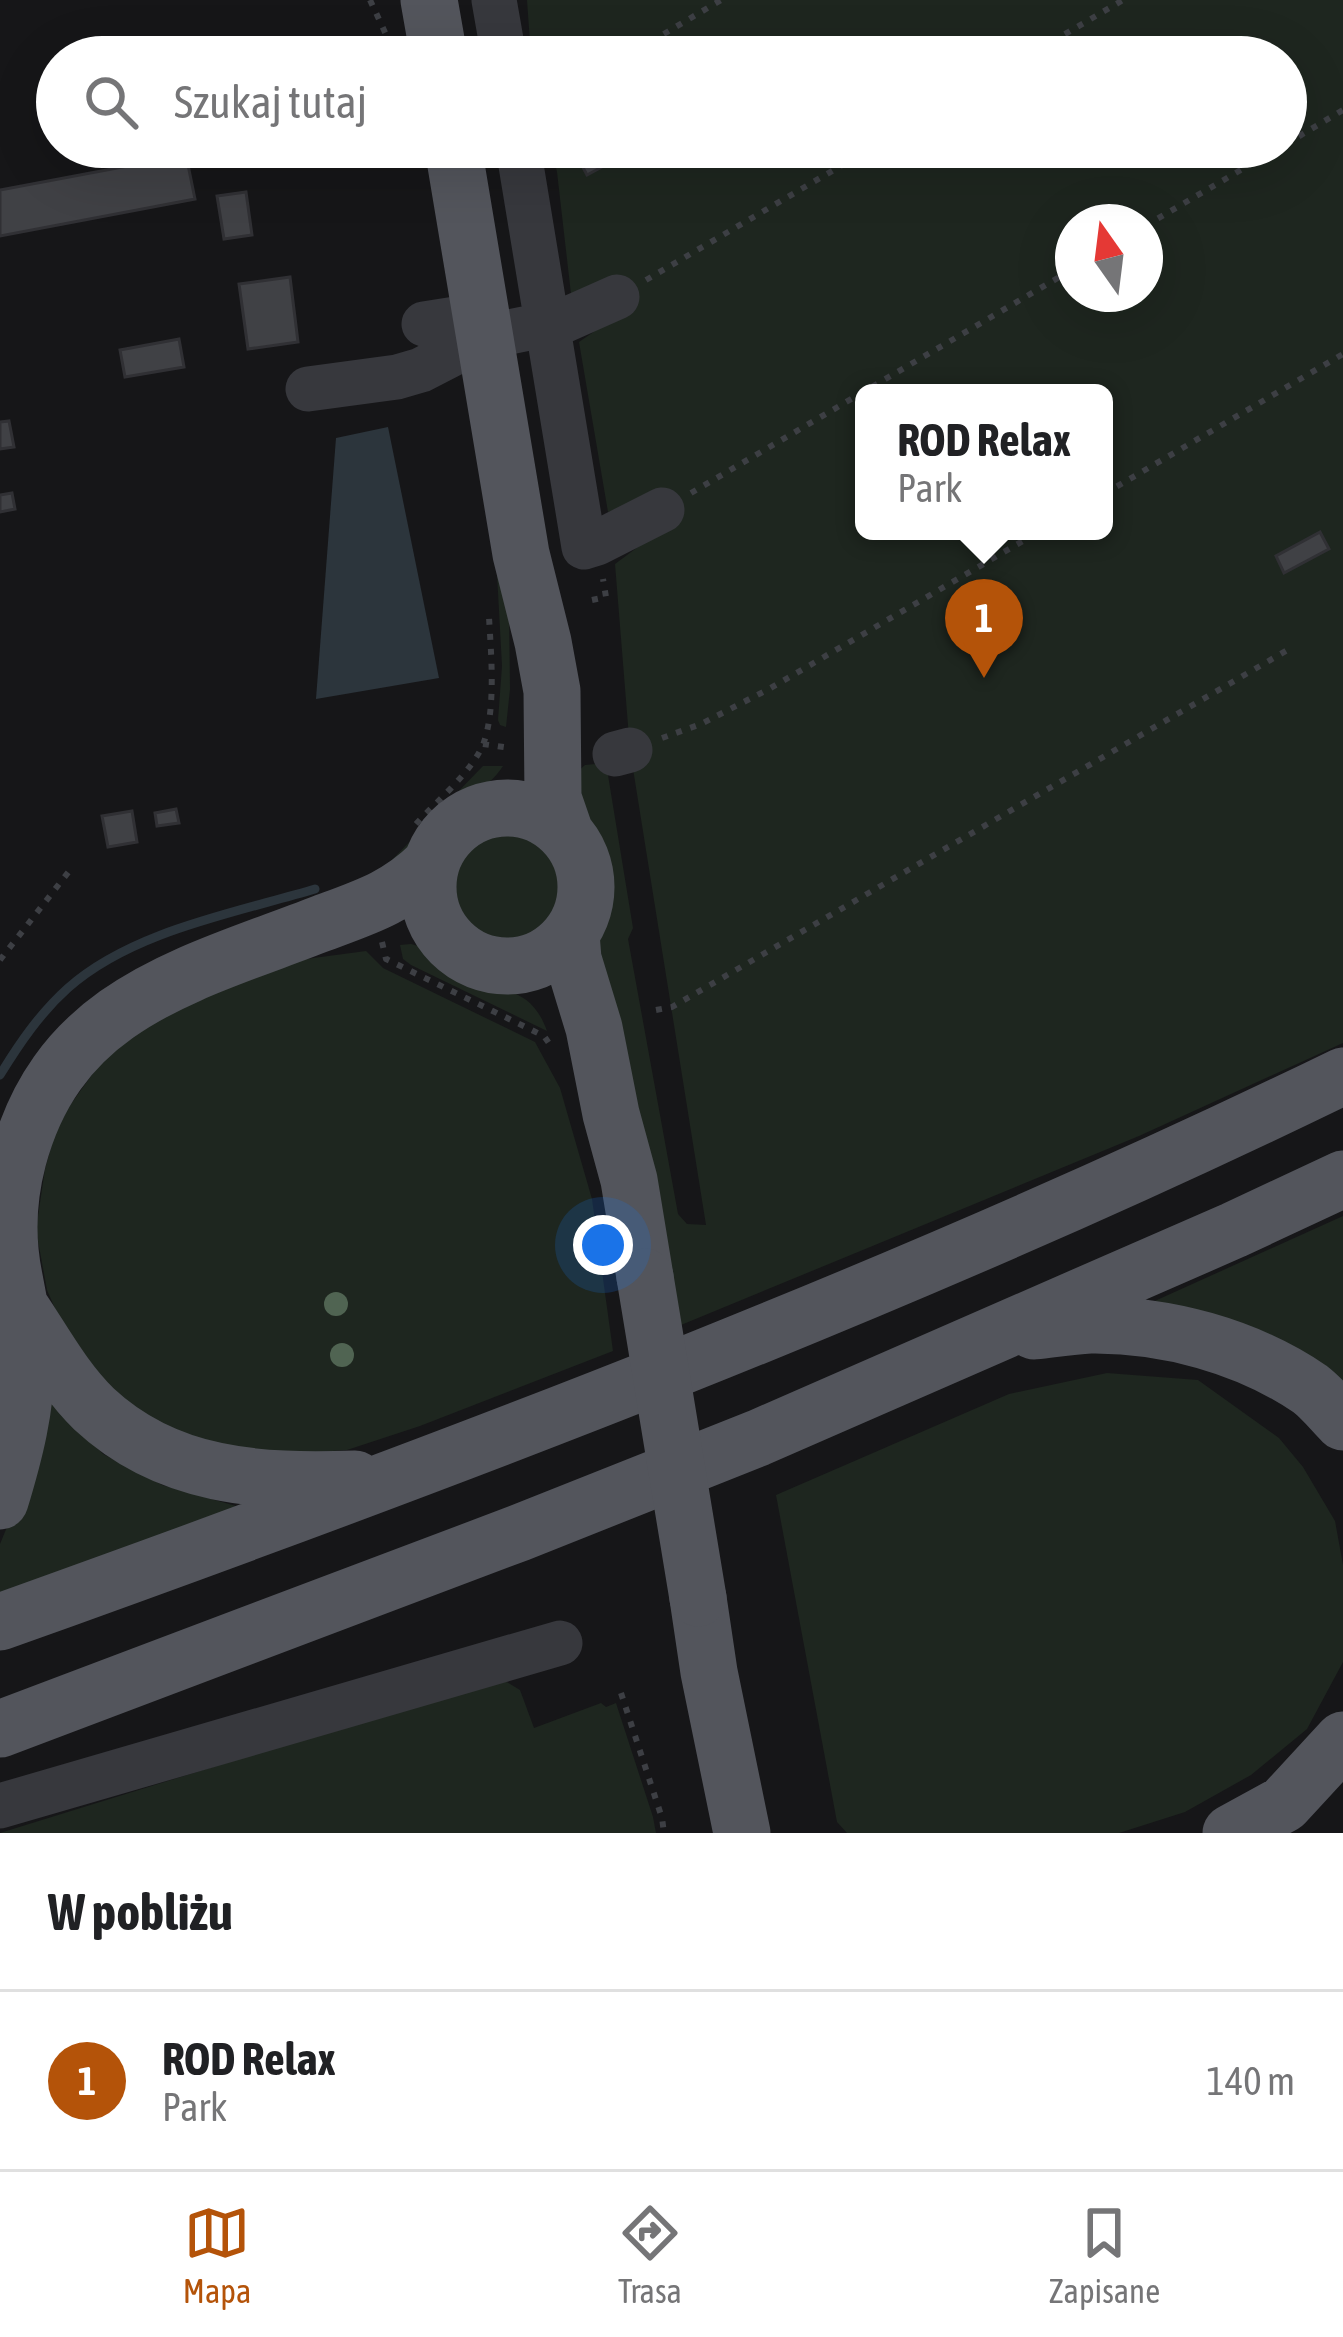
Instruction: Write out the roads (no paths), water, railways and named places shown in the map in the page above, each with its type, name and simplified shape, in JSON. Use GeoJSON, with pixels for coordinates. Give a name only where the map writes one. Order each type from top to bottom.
{"type":"FeatureCollection","features":[{"type":"Feature","properties":{"kind":"main road"},"geometry":{"type":"LineString","coordinates":[[421,36],[429,0]]}},
{"type":"Feature","properties":{"kind":"main road"},"geometry":{"type":"LineString","coordinates":[[457,168],[521,554],[552,691],[553,798],[563,830]]}},
{"type":"Feature","properties":{"kind":"main road"},"geometry":{"type":"LineString","coordinates":[[494,808],[512,770],[521,712],[525,667],[521,554]]}},
{"type":"Feature","properties":{"kind":"main road"},"geometry":{"type":"LineString","coordinates":[[494,808],[531,811],[549,819],[577,849],[585,870],[587,892],[572,934],[560,947],[529,964],[492,965],[457,949],[443,934],[429,901],[423,844],[440,845],[454,827],[494,808]]}},
{"type":"Feature","properties":{"kind":"main road"},"geometry":{"type":"LineString","coordinates":[[0,1501],[14,1457],[26,1361],[11,1255],[10,1196],[28,1126],[60,1066],[127,1005],[164,984],[374,904],[411,885],[423,844]]}},
{"type":"Feature","properties":{"kind":"main road"},"geometry":{"type":"LineString","coordinates":[[246,952],[380,934],[443,934]]}},
{"type":"Feature","properties":{"kind":"main road"},"geometry":{"type":"LineString","coordinates":[[572,934],[573,959],[629,1180],[709,1672],[742,1833]]}},
{"type":"Feature","properties":{"kind":"main road"},"geometry":{"type":"LineString","coordinates":[[511,966],[536,989],[566,1032],[611,1114]]}},
{"type":"Feature","properties":{"kind":"main road"},"geometry":{"type":"LineString","coordinates":[[0,1622],[586,1406],[919,1268],[1203,1144],[1343,1076]]}},
{"type":"Feature","properties":{"kind":"main road"},"geometry":{"type":"LineString","coordinates":[[0,1729],[758,1438],[1343,1179]]}},
{"type":"Feature","properties":{"kind":"main road"},"geometry":{"type":"LineString","coordinates":[[22,1310],[92,1408],[126,1435],[182,1462],[237,1477],[389,1478]]}},
{"type":"Feature","properties":{"kind":"main road"},"geometry":{"type":"LineString","coordinates":[[994,1335],[1088,1325],[1143,1328],[1194,1338],[1286,1375],[1314,1392],[1343,1422]]}},
{"type":"Feature","properties":{"kind":"main road"},"geometry":{"type":"LineString","coordinates":[[1231,1833],[1284,1804],[1343,1741]]}},
{"type":"Feature","properties":{"kind":"main road"},"geometry":{"type":"LineString","coordinates":[[724,1744],[773,1833]]}},
{"type":"Feature","properties":{"kind":"street"},"geometry":{"type":"LineString","coordinates":[[494,0],[500,36]]}},
{"type":"Feature","properties":{"kind":"street"},"geometry":{"type":"LineString","coordinates":[[521,168],[584,547],[662,510]]}},
{"type":"Feature","properties":{"kind":"street"},"geometry":{"type":"LineString","coordinates":[[424,324],[547,326],[617,297]]}},
{"type":"Feature","properties":{"kind":"street"},"geometry":{"type":"LineString","coordinates":[[308,389],[409,374],[483,326]]}},
{"type":"Feature","properties":{"kind":"street"},"geometry":{"type":"LineString","coordinates":[[0,1806],[560,1643]]}},
{"type":"Feature","properties":{"kind":"waterway"},"geometry":{"type":"LineString","coordinates":[[0,1075],[48,1008],[94,968],[186,926],[315,889]]}},
{"type":"Feature","properties":{"kind":"place","name":"ROD Relax"},"geometry":{"type":"Point","coordinates":[984,678]}}]}
